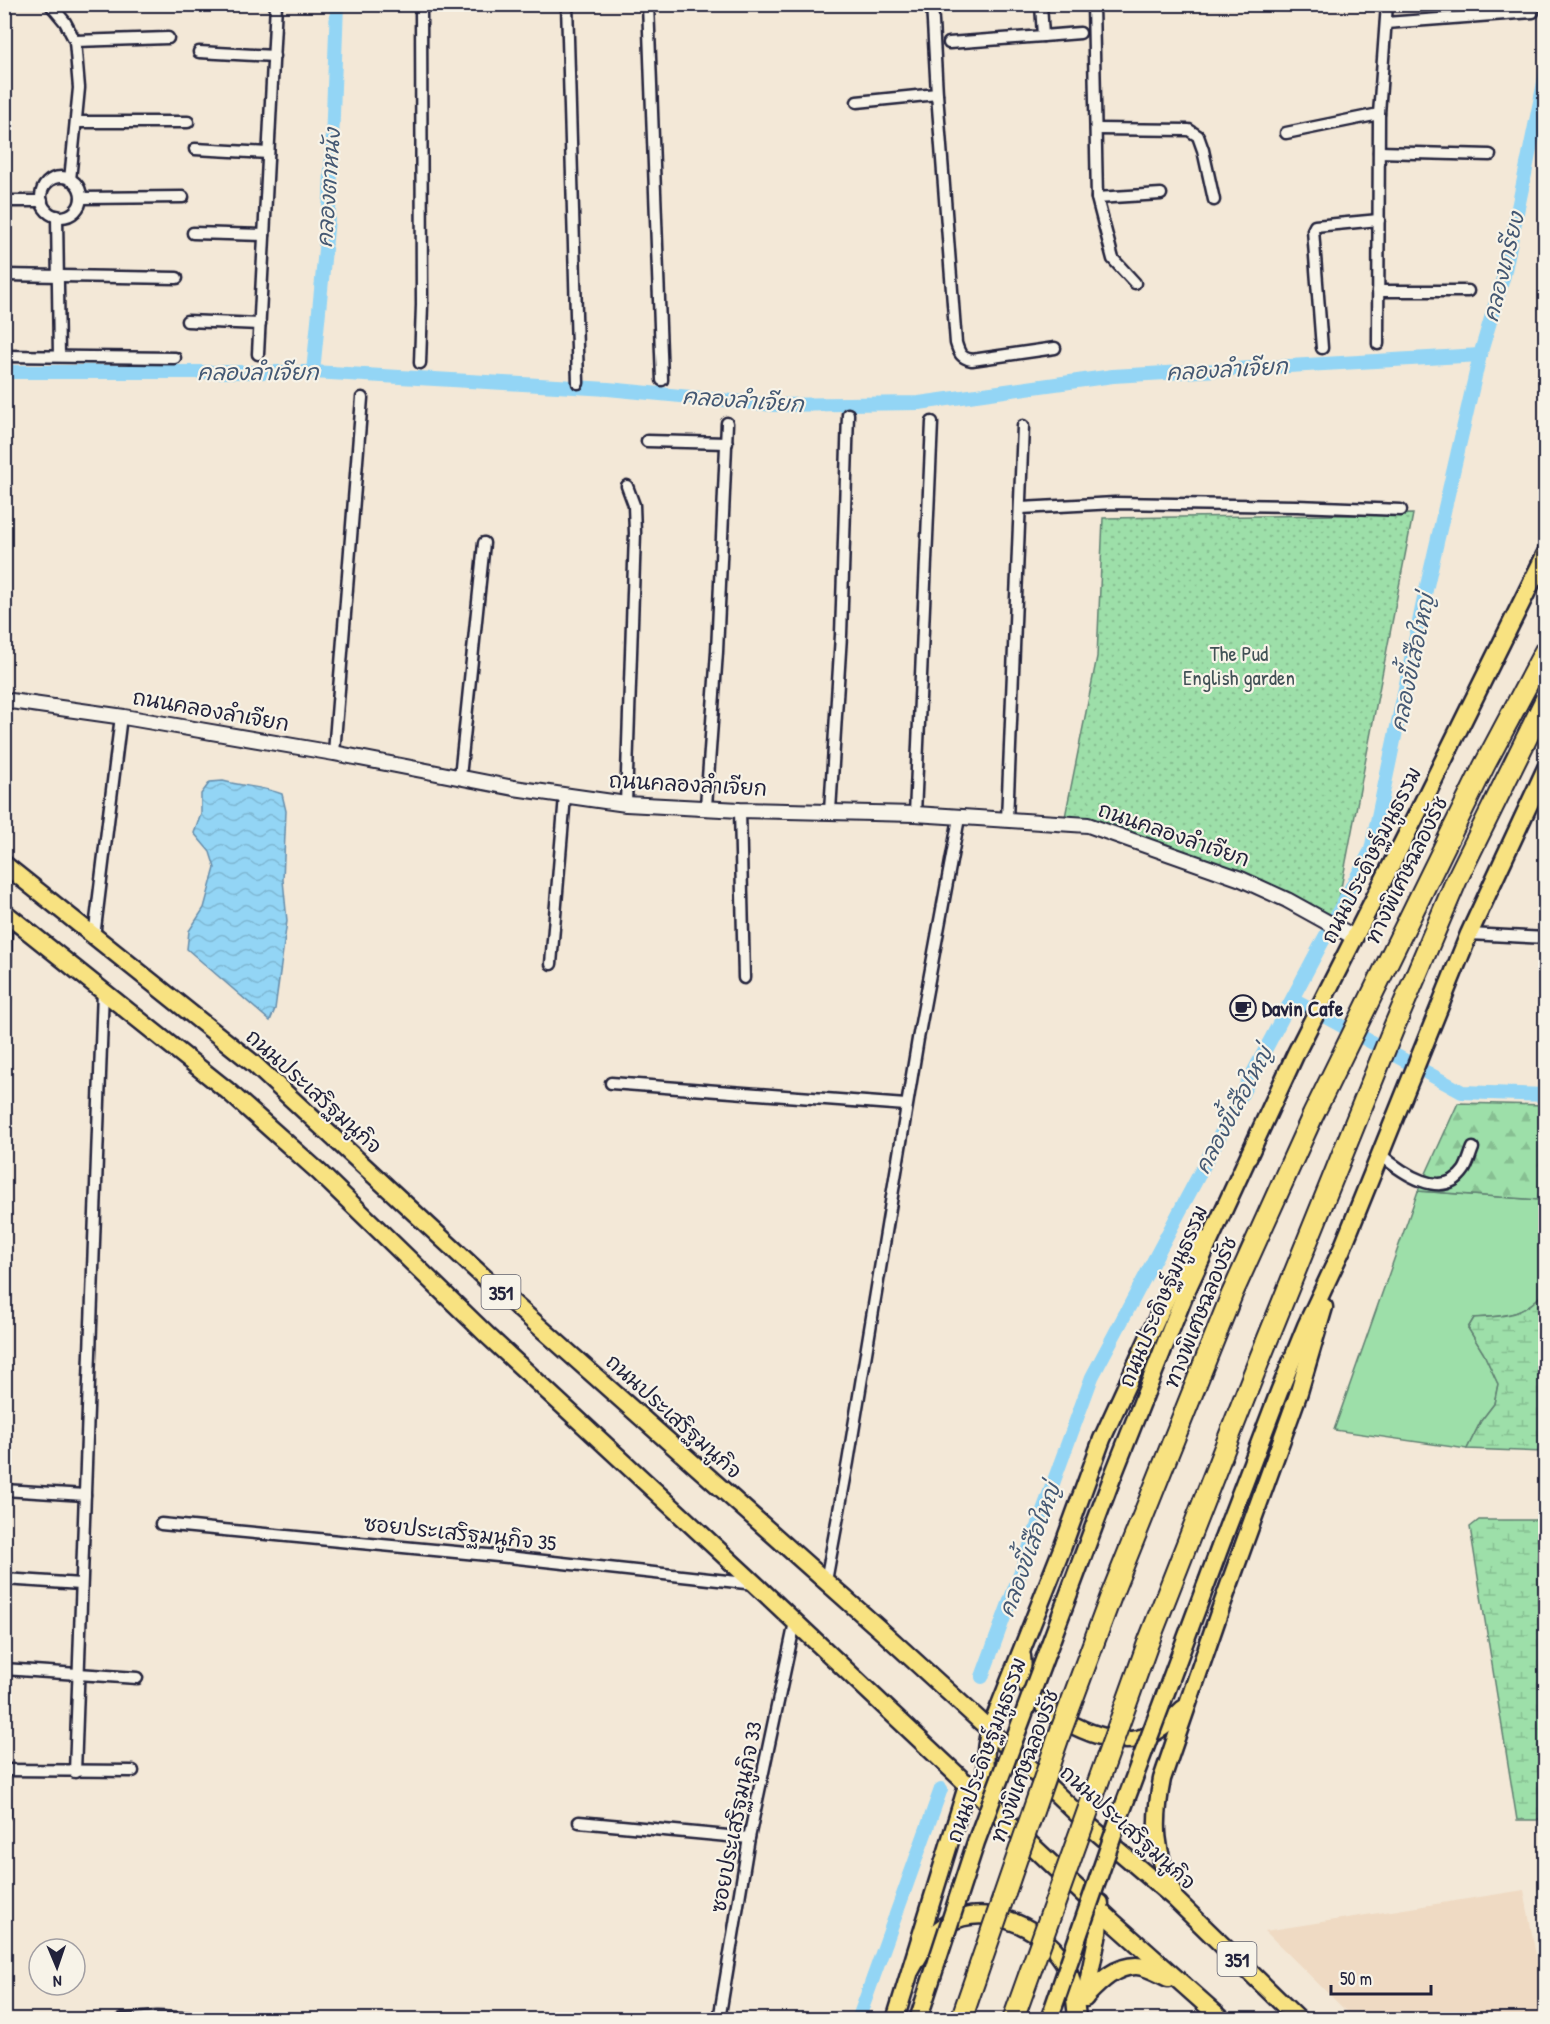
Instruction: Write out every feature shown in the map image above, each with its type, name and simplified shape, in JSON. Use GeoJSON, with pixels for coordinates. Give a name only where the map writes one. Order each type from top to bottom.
{"type":"FeatureCollection","features":[{"type":"Feature","properties":{"kind":"highway","name":"ทางพิเศษฉลองรัช"},"geometry":{"type":"LineString","coordinates":[[961,2019],[1099,1627],[1236,1284],[1313,1115],[1469,797],[1545,649]]}},
{"type":"Feature","properties":{"kind":"highway"},"geometry":{"type":"LineString","coordinates":[[1013,2019],[1152,1632],[1281,1304],[1457,879],[1545,699]]}},
{"type":"Feature","properties":{"kind":"main road","name":"ถนนประดิษฐ์มนูธรรม"},"geometry":{"type":"LineString","coordinates":[[918,2019],[976,1842],[1112,1478],[1185,1294],[1312,1020],[1419,810],[1545,553]]}},
{"type":"Feature","properties":{"kind":"main road"},"geometry":{"type":"LineString","coordinates":[[1049,2019],[1118,1821],[1278,1392],[1342,1249],[1469,934],[1545,768]]}},
{"type":"Feature","properties":{"kind":"main road","name":"ถนนประเสริฐมนูกิจ"},"geometry":{"type":"LineString","coordinates":[[4,864],[254,1064],[487,1280],[826,1581],[990,1730],[1092,1828],[1174,1898],[1299,2019]]}},
{"type":"Feature","properties":{"kind":"main road","name":"351"},"geometry":{"type":"LineString","coordinates":[[5,912],[228,1091],[319,1172],[488,1336],[1100,1909],[1224,2019]]}},
{"type":"Feature","properties":{"kind":"main road"},"geometry":{"type":"LineString","coordinates":[[1000,1815],[989,1790],[986,1772],[984,1751],[990,1730],[1022,1653],[1102,1439],[1172,1286],[1243,1168]]}},
{"type":"Feature","properties":{"kind":"main road"},"geometry":{"type":"LineString","coordinates":[[1174,1898],[1158,1849],[1156,1808],[1162,1779],[1185,1707],[1299,1392],[1342,1249]]}},
{"type":"Feature","properties":{"kind":"main road"},"geometry":{"type":"LineString","coordinates":[[1022,1653],[1024,1682],[1034,1697],[1050,1711],[1080,1728],[1109,1738],[1138,1739],[1164,1728],[1185,1707]]}},
{"type":"Feature","properties":{"kind":"main road"},"geometry":{"type":"LineString","coordinates":[[895,2019],[968,1784]]}},
{"type":"Feature","properties":{"kind":"main road"},"geometry":{"type":"LineString","coordinates":[[1077,2019],[1084,1998],[1098,1933],[1100,1909],[1101,1873],[1092,1828]]}},
{"type":"Feature","properties":{"kind":"main road"},"geometry":{"type":"LineString","coordinates":[[911,1970],[927,1942],[941,1928],[959,1918],[981,1914],[1006,1919],[1030,1930],[1051,1945],[1064,1962],[1073,1985],[1077,2019]]}},
{"type":"Feature","properties":{"kind":"main road"},"geometry":{"type":"LineString","coordinates":[[1084,1998],[1105,1977],[1137,1966],[1152,1970],[1187,1988]]}},
{"type":"Feature","properties":{"kind":"street"},"geometry":{"type":"LineString","coordinates":[[50,4],[65,22],[75,41],[79,88],[70,180]]}},
{"type":"Feature","properties":{"kind":"street"},"geometry":{"type":"LineString","coordinates":[[258,354],[276,4]]}},
{"type":"Feature","properties":{"kind":"street"},"geometry":{"type":"LineString","coordinates":[[420,363],[422,304],[421,4]]}},
{"type":"Feature","properties":{"kind":"street"},"geometry":{"type":"LineString","coordinates":[[567,4],[578,383]]}},
{"type":"Feature","properties":{"kind":"street"},"geometry":{"type":"LineString","coordinates":[[648,4],[662,380]]}},
{"type":"Feature","properties":{"kind":"street"},"geometry":{"type":"LineString","coordinates":[[932,4],[956,343],[959,354],[972,360],[1055,348]]}},
{"type":"Feature","properties":{"kind":"street"},"geometry":{"type":"LineString","coordinates":[[1041,4],[1043,36]]}},
{"type":"Feature","properties":{"kind":"street"},"geometry":{"type":"LineString","coordinates":[[1093,4],[1097,198],[1113,259],[1135,283]]}},
{"type":"Feature","properties":{"kind":"street"},"geometry":{"type":"LineString","coordinates":[[1378,344],[1380,114],[1388,4]]}},
{"type":"Feature","properties":{"kind":"street"},"geometry":{"type":"LineString","coordinates":[[1386,23],[1533,12]]}},
{"type":"Feature","properties":{"kind":"street"},"geometry":{"type":"LineString","coordinates":[[949,43],[1080,33]]}},
{"type":"Feature","properties":{"kind":"street"},"geometry":{"type":"LineString","coordinates":[[75,41],[168,38]]}},
{"type":"Feature","properties":{"kind":"street"},"geometry":{"type":"LineString","coordinates":[[199,52],[274,56]]}},
{"type":"Feature","properties":{"kind":"street"},"geometry":{"type":"LineString","coordinates":[[857,102],[937,94]]}},
{"type":"Feature","properties":{"kind":"street"},"geometry":{"type":"LineString","coordinates":[[1286,133],[1380,114]]}},
{"type":"Feature","properties":{"kind":"street"},"geometry":{"type":"LineString","coordinates":[[76,122],[188,122]]}},
{"type":"Feature","properties":{"kind":"street"},"geometry":{"type":"LineString","coordinates":[[1096,129],[1176,128],[1189,130],[1198,136],[1214,200]]}},
{"type":"Feature","properties":{"kind":"street"},"geometry":{"type":"LineString","coordinates":[[195,149],[268,153]]}},
{"type":"Feature","properties":{"kind":"street"},"geometry":{"type":"LineString","coordinates":[[1379,152],[1490,155]]}},
{"type":"Feature","properties":{"kind":"street"},"geometry":{"type":"LineString","coordinates":[[58,178],[70,180],[79,187],[81,198],[78,209],[63,217],[47,211],[42,201],[47,183],[58,178]]}},
{"type":"Feature","properties":{"kind":"street"},"geometry":{"type":"LineString","coordinates":[[1097,198],[1161,194]]}},
{"type":"Feature","properties":{"kind":"street"},"geometry":{"type":"LineString","coordinates":[[81,198],[183,197]]}},
{"type":"Feature","properties":{"kind":"street"},"geometry":{"type":"LineString","coordinates":[[4,201],[42,201]]}},
{"type":"Feature","properties":{"kind":"street"},"geometry":{"type":"LineString","coordinates":[[57,216],[59,356]]}},
{"type":"Feature","properties":{"kind":"street"},"geometry":{"type":"LineString","coordinates":[[1322,348],[1313,230],[1315,226],[1379,220]]}},
{"type":"Feature","properties":{"kind":"street"},"geometry":{"type":"LineString","coordinates":[[193,232],[264,235]]}},
{"type":"Feature","properties":{"kind":"street"},"geometry":{"type":"LineString","coordinates":[[4,275],[177,278]]}},
{"type":"Feature","properties":{"kind":"street"},"geometry":{"type":"LineString","coordinates":[[1378,291],[1468,291]]}},
{"type":"Feature","properties":{"kind":"street"},"geometry":{"type":"LineString","coordinates":[[187,321],[260,324]]}},
{"type":"Feature","properties":{"kind":"street"},"geometry":{"type":"LineString","coordinates":[[4,356],[175,358]]}},
{"type":"Feature","properties":{"kind":"street"},"geometry":{"type":"LineString","coordinates":[[334,753],[362,398]]}},
{"type":"Feature","properties":{"kind":"street"},"geometry":{"type":"LineString","coordinates":[[830,811],[841,635],[848,414]]}},
{"type":"Feature","properties":{"kind":"street"},"geometry":{"type":"LineString","coordinates":[[915,814],[932,422]]}},
{"type":"Feature","properties":{"kind":"street"},"geometry":{"type":"LineString","coordinates":[[706,806],[717,652],[727,423]]}},
{"type":"Feature","properties":{"kind":"street"},"geometry":{"type":"LineString","coordinates":[[1007,820],[1023,426]]}},
{"type":"Feature","properties":{"kind":"street"},"geometry":{"type":"LineString","coordinates":[[647,441],[727,443]]}},
{"type":"Feature","properties":{"kind":"street"},"geometry":{"type":"LineString","coordinates":[[626,804],[635,533],[634,505],[627,486]]}},
{"type":"Feature","properties":{"kind":"street"},"geometry":{"type":"LineString","coordinates":[[1021,508],[1115,503],[1401,510]]}},
{"type":"Feature","properties":{"kind":"street"},"geometry":{"type":"LineString","coordinates":[[460,777],[484,543]]}},
{"type":"Feature","properties":{"kind":"street","name":"ถนนคลองลำเจียก"},"geometry":{"type":"LineString","coordinates":[[4,700],[121,716],[565,796],[626,804],[706,806],[740,810],[915,814],[1064,822],[1100,828],[1241,879],[1326,920],[1354,937]]}},
{"type":"Feature","properties":{"kind":"street"},"geometry":{"type":"LineString","coordinates":[[94,937],[121,716]]}},
{"type":"Feature","properties":{"kind":"street"},"geometry":{"type":"LineString","coordinates":[[551,964],[565,796]]}},
{"type":"Feature","properties":{"kind":"street"},"geometry":{"type":"LineString","coordinates":[[740,810],[744,978]]}},
{"type":"Feature","properties":{"kind":"street"},"geometry":{"type":"LineString","coordinates":[[826,1581],[848,1462],[906,1105],[959,818]]}},
{"type":"Feature","properties":{"kind":"street"},"geometry":{"type":"LineString","coordinates":[[4,1040],[5,912]]}},
{"type":"Feature","properties":{"kind":"street"},"geometry":{"type":"LineString","coordinates":[[1469,934],[1545,938]]}},
{"type":"Feature","properties":{"kind":"street"},"geometry":{"type":"LineString","coordinates":[[75,1772],[103,990]]}},
{"type":"Feature","properties":{"kind":"street"},"geometry":{"type":"LineString","coordinates":[[611,1083],[906,1105]]}},
{"type":"Feature","properties":{"kind":"street"},"geometry":{"type":"LineString","coordinates":[[1380,1154],[1413,1178],[1435,1185],[1457,1177],[1464,1170],[1473,1148]]}},
{"type":"Feature","properties":{"kind":"street"},"geometry":{"type":"LineString","coordinates":[[4,1490],[85,1495]]}},
{"type":"Feature","properties":{"kind":"street","name":"ซอยประเสริฐมนูกิจ 35"},"geometry":{"type":"LineString","coordinates":[[161,1524],[486,1554],[755,1584]]}},
{"type":"Feature","properties":{"kind":"street"},"geometry":{"type":"LineString","coordinates":[[4,1579],[81,1584]]}},
{"type":"Feature","properties":{"kind":"street","name":"ซอยประเสริฐมนูกิจ 33"},"geometry":{"type":"LineString","coordinates":[[719,2019],[749,1838],[795,1622]]}},
{"type":"Feature","properties":{"kind":"street"},"geometry":{"type":"LineString","coordinates":[[4,1669],[137,1678]]}},
{"type":"Feature","properties":{"kind":"street"},"geometry":{"type":"LineString","coordinates":[[4,1770],[133,1771]]}},
{"type":"Feature","properties":{"kind":"street"},"geometry":{"type":"LineString","coordinates":[[4,1797],[4,1815]]}},
{"type":"Feature","properties":{"kind":"street"},"geometry":{"type":"LineString","coordinates":[[579,1822],[749,1838]]}},
{"type":"Feature","properties":{"kind":"street"},"geometry":{"type":"LineString","coordinates":[[121,2019],[157,2017],[230,2019]]}},
{"type":"Feature","properties":{"kind":"shaded area"},"geometry":{"type":"Polygon","coordinates":[[[1524,1890],[1545,2004],[1545,2019],[1354,2019],[1265,1931],[1524,1890]]]}},
{"type":"Feature","properties":{"kind":"green space","name":"The Pud English garden"},"geometry":{"type":"Polygon","coordinates":[[[1413,514],[1335,919],[1064,822],[1097,657],[1103,518],[1413,514]]]}},
{"type":"Feature","properties":{"kind":"green space"},"geometry":{"type":"Polygon","coordinates":[[[1458,1103],[1545,1105],[1546,1180],[1541,1200],[1418,1191],[1458,1103]]]}},
{"type":"Feature","properties":{"kind":"green space"},"geometry":{"type":"Polygon","coordinates":[[[1418,1191],[1541,1200],[1545,1203],[1545,1291],[1529,1306],[1513,1314],[1474,1318],[1468,1328],[1484,1354],[1498,1384],[1494,1404],[1481,1421],[1467,1449],[1334,1430],[1418,1191]]]}},
{"type":"Feature","properties":{"kind":"green space"},"geometry":{"type":"Polygon","coordinates":[[[1545,1291],[1545,1452],[1467,1449],[1481,1421],[1494,1404],[1498,1384],[1484,1354],[1468,1328],[1474,1318],[1513,1314],[1529,1306],[1545,1291]]]}},
{"type":"Feature","properties":{"kind":"green space"},"geometry":{"type":"Polygon","coordinates":[[[1479,1520],[1545,1520],[1545,1820],[1517,1820],[1470,1527],[1479,1520]]]}},
{"type":"Feature","properties":{"kind":"water"},"geometry":{"type":"Polygon","coordinates":[[[223,781],[282,794],[286,811],[283,880],[287,921],[275,1009],[270,1021],[187,949],[189,931],[204,908],[215,868],[210,852],[194,833],[201,814],[201,794],[210,782],[223,781]]]}},
{"type":"Feature","properties":{"kind":"waterway","name":"คลองตาหนัง"},"geometry":{"type":"LineString","coordinates":[[313,372],[330,198],[337,4]]}},
{"type":"Feature","properties":{"kind":"waterway","name":"คลองขี้เสือใหญ่"},"geometry":{"type":"LineString","coordinates":[[982,1677],[1092,1377],[1371,850],[1423,603],[1480,355],[1504,275],[1546,73]]}},
{"type":"Feature","properties":{"kind":"waterway","name":"คลองลำเจียก"},"geometry":{"type":"LineString","coordinates":[[4,372],[313,372],[608,389],[774,405],[919,403],[1113,376],[1480,355]]}},
{"type":"Feature","properties":{"kind":"waterway"},"geometry":{"type":"LineString","coordinates":[[1293,999],[1462,1092],[1546,1095]]}},
{"type":"Feature","properties":{"kind":"waterway","name":"คลองขี้เสือใหญ่"},"geometry":{"type":"LineString","coordinates":[[858,2020],[941,1789]]}},
{"type":"Feature","properties":{"kind":"place","name":"Davin Cafe"},"geometry":{"type":"Point","coordinates":[1243,1008]}},
{"type":"Feature","properties":{"kind":"water label","name":"คลองเกรียง"},"geometry":{"type":"Point","coordinates":[1503,267]}}]}
